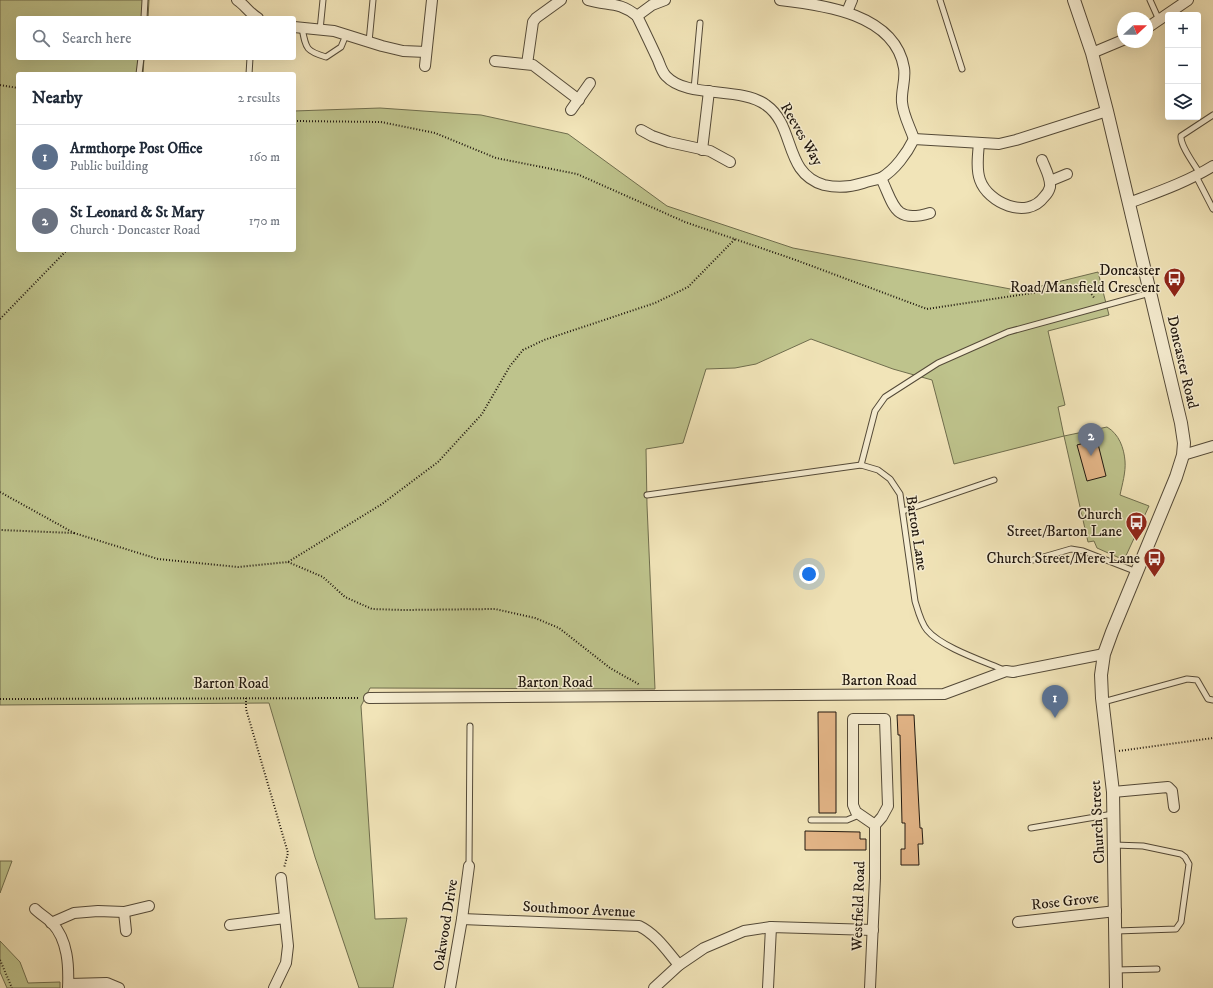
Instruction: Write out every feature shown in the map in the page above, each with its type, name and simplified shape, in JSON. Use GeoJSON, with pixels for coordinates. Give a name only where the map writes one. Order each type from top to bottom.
{"type":"FeatureCollection","features":[{"type":"Feature","properties":{"kind":"street"},"geometry":{"type":"LineString","coordinates":[[237,0],[241,2],[253,16]]}},
{"type":"Feature","properties":{"kind":"street"},"geometry":{"type":"LineString","coordinates":[[425,66],[432,0]]}},
{"type":"Feature","properties":{"kind":"street"},"geometry":{"type":"LineString","coordinates":[[527,64],[533,22],[536,18],[561,0]]}},
{"type":"Feature","properties":{"kind":"street"},"geometry":{"type":"LineString","coordinates":[[588,0],[620,5],[629,9],[637,16],[652,5],[666,0]]}},
{"type":"Feature","properties":{"kind":"street"},"geometry":{"type":"LineString","coordinates":[[780,0],[814,4],[847,12],[881,29],[893,41],[904,69],[902,102],[914,139],[999,144],[1107,111]]}},
{"type":"Feature","properties":{"kind":"street"},"geometry":{"type":"LineString","coordinates":[[847,12],[852,0]]}},
{"type":"Feature","properties":{"kind":"street","name":"Doncaster Road"},"geometry":{"type":"LineString","coordinates":[[1074,0],[1092,53],[1107,111],[1181,423],[1184,443],[1183,455],[1104,654]]}},
{"type":"Feature","properties":{"kind":"street"},"geometry":{"type":"LineString","coordinates":[[1153,24],[1188,0]]}},
{"type":"Feature","properties":{"kind":"street","name":"Reeves Way"},"geometry":{"type":"LineString","coordinates":[[637,16],[665,75],[679,86],[709,92],[756,98],[768,105],[776,115],[783,128],[794,157],[803,173],[815,182],[833,187],[857,185],[881,178],[892,169],[910,148],[914,139]]}},
{"type":"Feature","properties":{"kind":"street"},"geometry":{"type":"LineString","coordinates":[[298,27],[334,31],[403,51],[426,52]]}},
{"type":"Feature","properties":{"kind":"street"},"geometry":{"type":"LineString","coordinates":[[1092,53],[1117,43]]}},
{"type":"Feature","properties":{"kind":"street"},"geometry":{"type":"LineString","coordinates":[[495,61],[532,65],[579,100]]}},
{"type":"Feature","properties":{"kind":"street"},"geometry":{"type":"LineString","coordinates":[[571,110],[590,83]]}},
{"type":"Feature","properties":{"kind":"street"},"geometry":{"type":"LineString","coordinates":[[702,150],[709,92]]}},
{"type":"Feature","properties":{"kind":"street"},"geometry":{"type":"LineString","coordinates":[[641,130],[652,136],[710,152],[730,162]]}},
{"type":"Feature","properties":{"kind":"street"},"geometry":{"type":"LineString","coordinates":[[979,143],[979,178],[984,190],[993,198],[1010,206],[1025,208],[1035,206],[1047,194],[1050,188],[1050,181],[1042,160]]}},
{"type":"Feature","properties":{"kind":"street"},"geometry":{"type":"LineString","coordinates":[[1129,203],[1198,175],[1213,166]]}},
{"type":"Feature","properties":{"kind":"street"},"geometry":{"type":"LineString","coordinates":[[1050,181],[1068,174]]}},
{"type":"Feature","properties":{"kind":"street"},"geometry":{"type":"LineString","coordinates":[[881,178],[896,210],[902,215],[920,217],[930,213]]}},
{"type":"Feature","properties":{"kind":"street"},"geometry":{"type":"LineString","coordinates":[[1183,455],[1213,446]]}},
{"type":"Feature","properties":{"kind":"street","name":"Barton Road"},"geometry":{"type":"LineString","coordinates":[[369,698],[944,694],[1006,671],[1013,672],[1104,654]]}},
{"type":"Feature","properties":{"kind":"street","name":"Church Street"},"geometry":{"type":"LineString","coordinates":[[1104,654],[1101,675],[1102,702],[1113,792],[1114,814],[1116,988]]}},
{"type":"Feature","properties":{"kind":"street"},"geometry":{"type":"LineString","coordinates":[[853,719],[886,719],[888,806],[882,817],[875,825],[854,810],[853,719]]}},
{"type":"Feature","properties":{"kind":"street"},"geometry":{"type":"LineString","coordinates":[[1113,792],[1168,787],[1172,791],[1174,808]]}},
{"type":"Feature","properties":{"kind":"street","name":"Westfield Road"},"geometry":{"type":"LineString","coordinates":[[870,988],[875,878],[875,825]]}},
{"type":"Feature","properties":{"kind":"street","name":"Oakwood Drive"},"geometry":{"type":"LineString","coordinates":[[450,988],[469,866]]}},
{"type":"Feature","properties":{"kind":"street"},"geometry":{"type":"LineString","coordinates":[[274,988],[286,963],[288,946],[281,878]]}},
{"type":"Feature","properties":{"kind":"street"},"geometry":{"type":"LineString","coordinates":[[51,923],[74,912],[124,912],[149,906]]}},
{"type":"Feature","properties":{"kind":"street"},"geometry":{"type":"LineString","coordinates":[[35,909],[58,931],[65,945],[69,986],[107,983],[120,988]]}},
{"type":"Feature","properties":{"kind":"street","name":"Rose Grove"},"geometry":{"type":"LineString","coordinates":[[1018,922],[1116,911]]}},
{"type":"Feature","properties":{"kind":"street"},"geometry":{"type":"LineString","coordinates":[[124,912],[126,932]]}},
{"type":"Feature","properties":{"kind":"street"},"geometry":{"type":"LineString","coordinates":[[230,925],[285,918]]}},
{"type":"Feature","properties":{"kind":"street","name":"Southmoor Avenue"},"geometry":{"type":"LineString","coordinates":[[462,918],[639,926],[648,930],[679,965]]}},
{"type":"Feature","properties":{"kind":"street"},"geometry":{"type":"LineString","coordinates":[[654,988],[679,965],[704,948],[744,931],[771,928],[873,930]]}},
{"type":"Feature","properties":{"kind":"street"},"geometry":{"type":"LineString","coordinates":[[768,988],[771,928]]}},
{"type":"Feature","properties":{"kind":"lane"},"geometry":{"type":"LineString","coordinates":[[144,16],[146,0]]}},
{"type":"Feature","properties":{"kind":"lane"},"geometry":{"type":"LineString","coordinates":[[320,30],[323,0]]}},
{"type":"Feature","properties":{"kind":"lane"},"geometry":{"type":"LineString","coordinates":[[368,42],[373,0]]}},
{"type":"Feature","properties":{"kind":"lane"},"geometry":{"type":"LineString","coordinates":[[940,0],[962,69]]}},
{"type":"Feature","properties":{"kind":"lane"},"geometry":{"type":"LineString","coordinates":[[1150,0],[1159,20]]}},
{"type":"Feature","properties":{"kind":"lane"},"geometry":{"type":"LineString","coordinates":[[694,89],[700,23]]}},
{"type":"Feature","properties":{"kind":"lane"},"geometry":{"type":"LineString","coordinates":[[298,27],[311,52],[326,57],[341,47],[346,34]]}},
{"type":"Feature","properties":{"kind":"lane"},"geometry":{"type":"LineString","coordinates":[[139,72],[141,60]]}},
{"type":"Feature","properties":{"kind":"lane"},"geometry":{"type":"LineString","coordinates":[[249,72],[250,60]]}},
{"type":"Feature","properties":{"kind":"lane"},"geometry":{"type":"LineString","coordinates":[[1213,115],[1181,136],[1180,140],[1213,209]]}},
{"type":"Feature","properties":{"kind":"lane"},"geometry":{"type":"LineString","coordinates":[[861,465],[875,411],[884,398],[938,363],[1008,332],[1150,293]]}},
{"type":"Feature","properties":{"kind":"lane","name":"Barton Lane"},"geometry":{"type":"LineString","coordinates":[[647,495],[861,465],[878,470],[890,479],[900,494],[915,601],[926,629],[940,641],[1006,671]]}},
{"type":"Feature","properties":{"kind":"lane"},"geometry":{"type":"LineString","coordinates":[[902,511],[994,480]]}},
{"type":"Feature","properties":{"kind":"lane"},"geometry":{"type":"LineString","coordinates":[[1033,560],[1071,549],[1083,551],[1137,572]]}},
{"type":"Feature","properties":{"kind":"lane"},"geometry":{"type":"LineString","coordinates":[[1102,702],[1187,679],[1197,680],[1208,700],[1213,700]]}},
{"type":"Feature","properties":{"kind":"lane"},"geometry":{"type":"LineString","coordinates":[[469,866],[470,726]]}},
{"type":"Feature","properties":{"kind":"lane"},"geometry":{"type":"LineString","coordinates":[[1031,828],[1114,814]]}},
{"type":"Feature","properties":{"kind":"lane"},"geometry":{"type":"LineString","coordinates":[[811,820],[847,820],[859,815]]}},
{"type":"Feature","properties":{"kind":"lane"},"geometry":{"type":"LineString","coordinates":[[1114,845],[1143,846],[1181,854],[1185,857],[1189,864],[1181,922],[1176,929],[1116,931]]}},
{"type":"Feature","properties":{"kind":"lane"},"geometry":{"type":"LineString","coordinates":[[1116,970],[1157,969]]}},
{"type":"Feature","properties":{"kind":"path"},"geometry":{"type":"LineString","coordinates":[[0,85],[16,88]]}},
{"type":"Feature","properties":{"kind":"path"},"geometry":{"type":"LineString","coordinates":[[296,121],[381,122],[435,133],[496,158],[577,174],[685,222],[736,239],[927,309],[1085,285],[1100,307]]}},
{"type":"Feature","properties":{"kind":"path"},"geometry":{"type":"LineString","coordinates":[[0,492],[74,533],[158,559],[238,568],[288,562],[382,504],[438,462],[482,414],[510,366],[523,350],[544,340],[655,303],[688,288],[736,239]]}},
{"type":"Feature","properties":{"kind":"path"},"geometry":{"type":"LineString","coordinates":[[0,319],[65,252]]}},
{"type":"Feature","properties":{"kind":"path"},"geometry":{"type":"LineString","coordinates":[[0,530],[74,533]]}},
{"type":"Feature","properties":{"kind":"path"},"geometry":{"type":"LineString","coordinates":[[288,562],[322,577],[345,597],[372,609],[495,609],[535,618],[559,628],[610,668],[640,686],[649,696]]}},
{"type":"Feature","properties":{"kind":"path"},"geometry":{"type":"LineString","coordinates":[[246,698],[246,709],[288,853],[281,878]]}},
{"type":"Feature","properties":{"kind":"path","name":"Barton Road"},"geometry":{"type":"LineString","coordinates":[[0,699],[369,698]]}},
{"type":"Feature","properties":{"kind":"path"},"geometry":{"type":"LineString","coordinates":[[1108,752],[1213,738]]}},
{"type":"Feature","properties":{"kind":"path"},"geometry":{"type":"LineString","coordinates":[[0,960],[12,988]]}},
{"type":"Feature","properties":{"kind":"green space"},"geometry":{"type":"Polygon","coordinates":[[[0,0],[149,0],[148,16],[16,16],[16,60],[144,60],[143,72],[16,72],[16,252],[296,252],[296,111],[380,108],[481,115],[568,134],[667,206],[793,248],[1021,291],[1098,272],[1109,315],[1048,331],[1065,405],[1058,407],[1064,436],[954,464],[932,380],[893,369],[811,339],[756,364],[735,368],[706,369],[683,443],[646,449],[655,689],[370,688],[361,706],[375,919],[407,918],[393,988],[359,988],[315,857],[269,703],[0,705],[0,0]]]}},
{"type":"Feature","properties":{"kind":"green space"},"geometry":{"type":"Polygon","coordinates":[[[1107,427],[1118,437],[1123,451],[1125,465],[1120,495],[1149,506],[1124,560],[1097,548],[1094,541],[1088,542],[1064,436],[1107,427]]]}},
{"type":"Feature","properties":{"kind":"green space"},"geometry":{"type":"Polygon","coordinates":[[[0,861],[12,861],[0,893],[0,861]]]}},
{"type":"Feature","properties":{"kind":"green space"},"geometry":{"type":"Polygon","coordinates":[[[0,941],[20,962],[28,983],[60,982],[60,988],[7,988],[0,972],[0,941]]]}},
{"type":"Feature","properties":{"kind":"building"},"geometry":{"type":"Polygon","coordinates":[[[1088,442],[1089,446],[1098,444],[1106,476],[1087,481],[1077,445],[1088,442]]]}},
{"type":"Feature","properties":{"kind":"building"},"geometry":{"type":"Polygon","coordinates":[[[818,712],[836,712],[836,813],[819,813],[818,712]]]}},
{"type":"Feature","properties":{"kind":"building"},"geometry":{"type":"Polygon","coordinates":[[[897,715],[914,715],[920,828],[922,828],[923,844],[918,844],[919,865],[901,865],[901,849],[905,849],[905,823],[902,823],[900,735],[898,735],[897,715]]]}},
{"type":"Feature","properties":{"kind":"building"},"geometry":{"type":"Polygon","coordinates":[[[805,831],[860,832],[860,839],[866,839],[866,850],[805,850],[805,831]]]}},
{"type":"Feature","properties":{"kind":"place","name":"Doncaster Road/Mansfield Crescent"},"geometry":{"type":"Point","coordinates":[1175,298]}},
{"type":"Feature","properties":{"kind":"place","name":"St Leonard & St Mary"},"geometry":{"type":"Point","coordinates":[1091,456]}},
{"type":"Feature","properties":{"kind":"place","name":"Church Street/Barton Lane"},"geometry":{"type":"Point","coordinates":[1137,542]}},
{"type":"Feature","properties":{"kind":"place","name":"Church Street/Mere Lane"},"geometry":{"type":"Point","coordinates":[1155,578]}},
{"type":"Feature","properties":{"kind":"place","name":"Armthorpe Post Office"},"geometry":{"type":"Point","coordinates":[1055,718]}}]}
